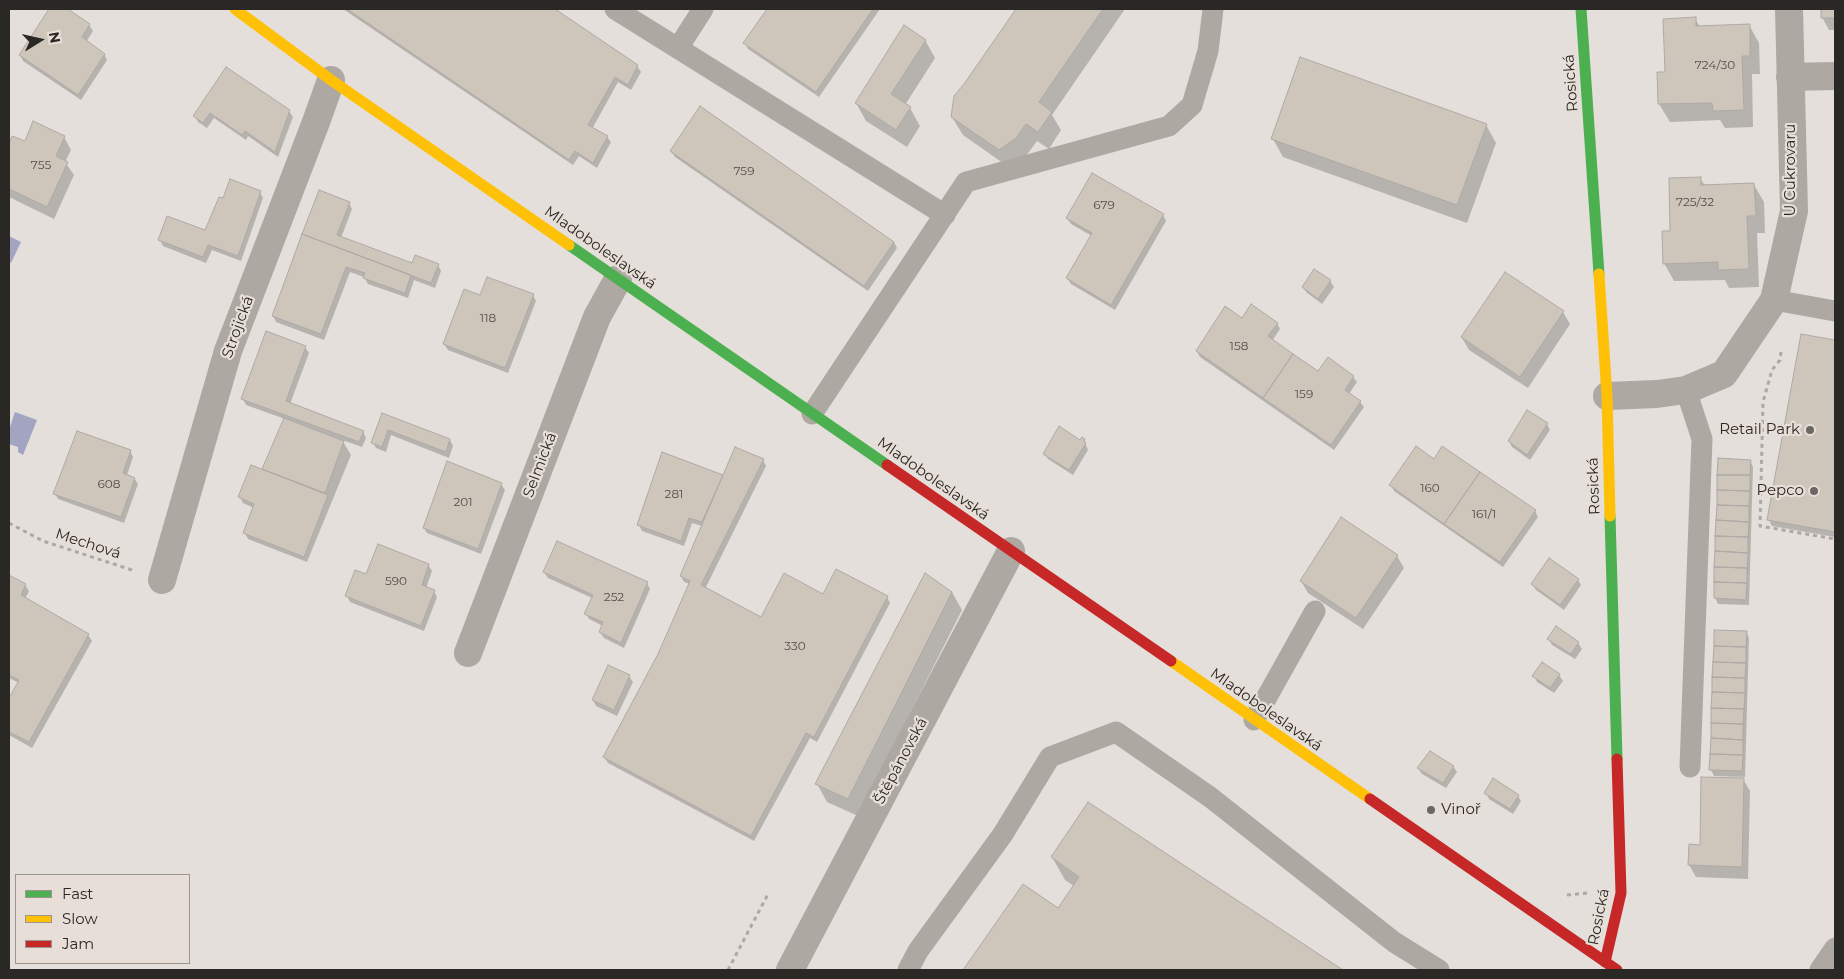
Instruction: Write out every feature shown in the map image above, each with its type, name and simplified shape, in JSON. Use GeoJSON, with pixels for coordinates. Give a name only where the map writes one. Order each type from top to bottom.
{"type":"FeatureCollection","features":[{"type":"Feature","properties":{"kind":"main road","name":"Mladoboleslavská"},"geometry":{"type":"LineString","coordinates":[[235,9],[331,80],[1617,970]]}},
{"type":"Feature","properties":{"kind":"main road","name":"Rosická"},"geometry":{"type":"LineString","coordinates":[[1581,9],[1607,396],[1621,893],[1605,962]]}},
{"type":"Feature","properties":{"kind":"street","name":"U Cukrovaru"},"geometry":{"type":"LineString","coordinates":[[1607,396],[1657,394],[1686,390],[1724,374],[1774,300],[1794,211],[1789,9]]}},
{"type":"Feature","properties":{"kind":"street"},"geometry":{"type":"LineString","coordinates":[[1790,76],[1835,76]]}},
{"type":"Feature","properties":{"kind":"street","name":"Strojická"},"geometry":{"type":"LineString","coordinates":[[162,580],[228,351],[331,80]]}},
{"type":"Feature","properties":{"kind":"street","name":"Selmická"},"geometry":{"type":"LineString","coordinates":[[468,653],[597,318],[618,279]]}},
{"type":"Feature","properties":{"kind":"street","name":"Štěpánovská"},"geometry":{"type":"LineString","coordinates":[[790,970],[1012,551]]}},
{"type":"Feature","properties":{"kind":"lane"},"geometry":{"type":"LineString","coordinates":[[616,9],[945,215]]}},
{"type":"Feature","properties":{"kind":"lane"},"geometry":{"type":"LineString","coordinates":[[678,48],[703,9]]}},
{"type":"Feature","properties":{"kind":"lane"},"geometry":{"type":"LineString","coordinates":[[812,414],[966,182],[1169,126],[1192,105],[1208,51],[1212,9]]}},
{"type":"Feature","properties":{"kind":"lane"},"geometry":{"type":"LineString","coordinates":[[1774,300],[1835,311]]}},
{"type":"Feature","properties":{"kind":"lane"},"geometry":{"type":"LineString","coordinates":[[1686,390],[1702,439],[1690,767]]}},
{"type":"Feature","properties":{"kind":"lane"},"geometry":{"type":"LineString","coordinates":[[1254,720],[1315,611]]}},
{"type":"Feature","properties":{"kind":"lane"},"geometry":{"type":"LineString","coordinates":[[908,970],[918,952],[1003,834],[1050,757],[1116,732],[1210,798],[1394,942],[1439,970]]}},
{"type":"Feature","properties":{"kind":"lane"},"geometry":{"type":"LineString","coordinates":[[1820,970],[1835,948]]}},
{"type":"Feature","properties":{"kind":"path"},"geometry":{"type":"LineString","coordinates":[[1774,300],[1782,344],[1780,360],[1772,370],[1763,402],[1760,526],[1835,539]]}},
{"type":"Feature","properties":{"kind":"path","name":"Mechová"},"geometry":{"type":"LineString","coordinates":[[9,523],[43,542],[162,580]]}},
{"type":"Feature","properties":{"kind":"path"},"geometry":{"type":"LineString","coordinates":[[728,970],[768,894]]}},
{"type":"Feature","properties":{"kind":"water"},"geometry":{"type":"Polygon","coordinates":[[[9,236],[21,242],[11,263],[9,261],[9,236]]]}},
{"type":"Feature","properties":{"kind":"water"},"geometry":{"type":"Polygon","coordinates":[[[15,412],[37,420],[23,455],[18,452],[18,447],[9,444],[9,430],[15,412]]]}},
{"type":"Feature","properties":{"kind":"building"},"geometry":{"type":"Polygon","coordinates":[[[49,9],[68,9],[90,24],[82,37],[105,54],[78,95],[19,55],[49,9]]]}},
{"type":"Feature","properties":{"kind":"building"},"geometry":{"type":"Polygon","coordinates":[[[347,9],[555,9],[638,65],[628,85],[615,77],[588,125],[608,136],[593,163],[575,151],[569,160],[347,9]]]}},
{"type":"Feature","properties":{"kind":"building"},"geometry":{"type":"Polygon","coordinates":[[[767,9],[873,9],[816,92],[743,43],[767,9]]]}},
{"type":"Feature","properties":{"kind":"building"},"geometry":{"type":"Polygon","coordinates":[[[1016,9],[1103,9],[1039,102],[1052,112],[1038,132],[1026,124],[1016,138],[999,150],[951,117],[954,96],[1016,9]]]}},
{"type":"Feature","properties":{"kind":"building"},"geometry":{"type":"Polygon","coordinates":[[[1821,9],[1835,9],[1835,18],[1821,18],[1821,9]]]}},
{"type":"Feature","properties":{"kind":"building"},"geometry":{"type":"Polygon","coordinates":[[[1696,17],[1696,26],[1750,24],[1750,56],[1742,56],[1744,110],[1713,111],[1712,103],[1658,104],[1657,72],[1665,72],[1663,19],[1696,17]]]}},
{"type":"Feature","properties":{"kind":"building"},"geometry":{"type":"Polygon","coordinates":[[[904,25],[926,40],[891,94],[911,107],[896,130],[855,103],[904,25]]]}},
{"type":"Feature","properties":{"kind":"building"},"geometry":{"type":"Polygon","coordinates":[[[1300,57],[1487,124],[1457,205],[1271,139],[1300,57]]]}},
{"type":"Feature","properties":{"kind":"building"},"geometry":{"type":"Polygon","coordinates":[[[226,67],[290,110],[275,152],[245,131],[242,135],[210,113],[203,123],[193,116],[226,67]]]}},
{"type":"Feature","properties":{"kind":"building"},"geometry":{"type":"Polygon","coordinates":[[[700,106],[894,242],[864,286],[670,151],[700,106]]]}},
{"type":"Feature","properties":{"kind":"building"},"geometry":{"type":"Polygon","coordinates":[[[33,121],[65,136],[56,156],[68,162],[47,207],[9,189],[9,144],[12,136],[25,141],[33,121]]]}},
{"type":"Feature","properties":{"kind":"building"},"geometry":{"type":"Polygon","coordinates":[[[1092,173],[1164,214],[1111,305],[1066,278],[1092,233],[1066,218],[1092,173]]]}},
{"type":"Feature","properties":{"kind":"building"},"geometry":{"type":"Polygon","coordinates":[[[1701,177],[1701,185],[1754,183],[1756,216],[1747,216],[1749,269],[1718,270],[1718,262],[1663,264],[1662,231],[1670,231],[1669,178],[1701,177]]]}},
{"type":"Feature","properties":{"kind":"building"},"geometry":{"type":"Polygon","coordinates":[[[230,179],[261,191],[238,256],[208,245],[203,257],[158,240],[167,216],[205,230],[219,197],[223,198],[230,179]]]}},
{"type":"Feature","properties":{"kind":"building"},"geometry":{"type":"Polygon","coordinates":[[[319,190],[350,202],[337,235],[412,263],[415,255],[439,264],[431,283],[302,234],[319,190]]]}},
{"type":"Feature","properties":{"kind":"building"},"geometry":{"type":"Polygon","coordinates":[[[302,234],[411,275],[405,293],[363,278],[365,273],[346,267],[321,334],[272,316],[302,234]]]}},
{"type":"Feature","properties":{"kind":"building"},"geometry":{"type":"Polygon","coordinates":[[[1314,269],[1331,280],[1318,299],[1302,287],[1314,269]]]}},
{"type":"Feature","properties":{"kind":"building"},"geometry":{"type":"Polygon","coordinates":[[[1505,272],[1564,311],[1520,377],[1461,337],[1505,272]]]}},
{"type":"Feature","properties":{"kind":"building"},"geometry":{"type":"Polygon","coordinates":[[[487,277],[534,294],[505,368],[443,344],[464,289],[480,295],[487,277]]]}},
{"type":"Feature","properties":{"kind":"building"},"geometry":{"type":"Polygon","coordinates":[[[1251,304],[1278,323],[1268,336],[1293,354],[1263,398],[1196,351],[1225,306],[1242,318],[1251,304]]]}},
{"type":"Feature","properties":{"kind":"building"},"geometry":{"type":"Polygon","coordinates":[[[266,331],[306,346],[286,401],[364,431],[359,442],[241,399],[266,331]]]}},
{"type":"Feature","properties":{"kind":"building","name":"Retail Park"},"geometry":{"type":"Polygon","coordinates":[[[1801,334],[1835,340],[1835,532],[1767,520],[1801,334]]]}},
{"type":"Feature","properties":{"kind":"building"},"geometry":{"type":"Polygon","coordinates":[[[1293,354],[1318,371],[1328,357],[1354,376],[1345,390],[1361,401],[1331,445],[1263,398],[1293,354]]]}},
{"type":"Feature","properties":{"kind":"building"},"geometry":{"type":"Polygon","coordinates":[[[1527,410],[1548,423],[1527,455],[1508,441],[1527,410]]]}},
{"type":"Feature","properties":{"kind":"building"},"geometry":{"type":"Polygon","coordinates":[[[382,413],[450,439],[446,452],[388,430],[382,447],[371,443],[382,413]]]}},
{"type":"Feature","properties":{"kind":"building"},"geometry":{"type":"Polygon","coordinates":[[[284,418],[344,441],[325,493],[262,469],[284,418]]]}},
{"type":"Feature","properties":{"kind":"building"},"geometry":{"type":"Polygon","coordinates":[[[1059,426],[1080,440],[1082,437],[1086,443],[1069,470],[1043,454],[1059,426]]]}},
{"type":"Feature","properties":{"kind":"building"},"geometry":{"type":"Polygon","coordinates":[[[77,431],[131,450],[123,473],[135,478],[121,517],[53,494],[77,431]]]}},
{"type":"Feature","properties":{"kind":"building"},"geometry":{"type":"Polygon","coordinates":[[[1416,446],[1434,459],[1442,446],[1480,472],[1444,524],[1389,485],[1416,446]]]}},
{"type":"Feature","properties":{"kind":"building"},"geometry":{"type":"Polygon","coordinates":[[[735,447],[764,459],[701,585],[761,617],[784,573],[823,594],[836,569],[888,596],[814,737],[806,733],[751,836],[603,757],[658,654],[690,581],[680,576],[735,447]]]}},
{"type":"Feature","properties":{"kind":"building"},"geometry":{"type":"Polygon","coordinates":[[[662,452],[723,475],[702,522],[689,518],[681,541],[637,525],[662,452]]]}},
{"type":"Feature","properties":{"kind":"building"},"geometry":{"type":"Polygon","coordinates":[[[1718,458],[1751,460],[1750,475],[1717,475],[1718,458]]]}},
{"type":"Feature","properties":{"kind":"building"},"geometry":{"type":"Polygon","coordinates":[[[447,461],[502,483],[478,549],[423,528],[447,461]]]}},
{"type":"Feature","properties":{"kind":"building"},"geometry":{"type":"Polygon","coordinates":[[[251,465],[328,495],[304,557],[243,533],[254,504],[238,497],[251,465]]]}},
{"type":"Feature","properties":{"kind":"building"},"geometry":{"type":"Polygon","coordinates":[[[1480,472],[1536,510],[1500,562],[1444,524],[1480,472]]]}},
{"type":"Feature","properties":{"kind":"building"},"geometry":{"type":"Polygon","coordinates":[[[1717,475],[1750,475],[1750,491],[1717,490],[1717,475]]]}},
{"type":"Feature","properties":{"kind":"building"},"geometry":{"type":"Polygon","coordinates":[[[1717,490],[1750,491],[1749,506],[1717,505],[1717,490]]]}},
{"type":"Feature","properties":{"kind":"building"},"geometry":{"type":"Polygon","coordinates":[[[1717,505],[1749,506],[1749,522],[1716,520],[1717,505]]]}},
{"type":"Feature","properties":{"kind":"building"},"geometry":{"type":"Polygon","coordinates":[[[1341,517],[1398,555],[1356,618],[1300,581],[1341,517]]]}},
{"type":"Feature","properties":{"kind":"building"},"geometry":{"type":"Polygon","coordinates":[[[1716,520],[1749,522],[1748,537],[1715,536],[1716,520]]]}},
{"type":"Feature","properties":{"kind":"building"},"geometry":{"type":"Polygon","coordinates":[[[1715,536],[1748,537],[1748,553],[1715,551],[1715,536]]]}},
{"type":"Feature","properties":{"kind":"building"},"geometry":{"type":"Polygon","coordinates":[[[557,541],[648,582],[621,643],[599,632],[603,622],[584,614],[593,595],[543,572],[557,541]]]}},
{"type":"Feature","properties":{"kind":"building"},"geometry":{"type":"Polygon","coordinates":[[[378,544],[429,564],[422,585],[435,590],[421,626],[345,596],[355,570],[366,574],[378,544]]]}},
{"type":"Feature","properties":{"kind":"building"},"geometry":{"type":"Polygon","coordinates":[[[1715,551],[1748,553],[1747,568],[1714,567],[1715,551]]]}},
{"type":"Feature","properties":{"kind":"building"},"geometry":{"type":"Polygon","coordinates":[[[1549,558],[1579,579],[1560,605],[1531,584],[1549,558]]]}},
{"type":"Feature","properties":{"kind":"building"},"geometry":{"type":"Polygon","coordinates":[[[1714,567],[1747,568],[1747,583],[1714,582],[1714,567]]]}},
{"type":"Feature","properties":{"kind":"building"},"geometry":{"type":"Polygon","coordinates":[[[925,573],[952,592],[848,799],[815,784],[925,573]]]}},
{"type":"Feature","properties":{"kind":"building"},"geometry":{"type":"Polygon","coordinates":[[[9,575],[26,584],[21,595],[89,634],[29,742],[9,732],[9,698],[19,680],[9,675],[9,575]]]}},
{"type":"Feature","properties":{"kind":"building"},"geometry":{"type":"Polygon","coordinates":[[[1714,582],[1747,583],[1746,600],[1714,598],[1714,582]]]}},
{"type":"Feature","properties":{"kind":"building"},"geometry":{"type":"Polygon","coordinates":[[[1556,626],[1579,642],[1571,654],[1547,639],[1556,626]]]}},
{"type":"Feature","properties":{"kind":"building"},"geometry":{"type":"Polygon","coordinates":[[[1714,630],[1747,631],[1746,647],[1714,646],[1714,630]]]}},
{"type":"Feature","properties":{"kind":"building"},"geometry":{"type":"Polygon","coordinates":[[[1714,646],[1746,647],[1746,663],[1713,662],[1714,646]]]}},
{"type":"Feature","properties":{"kind":"building"},"geometry":{"type":"Polygon","coordinates":[[[1542,662],[1560,674],[1550,688],[1532,676],[1542,662]]]}},
{"type":"Feature","properties":{"kind":"building"},"geometry":{"type":"Polygon","coordinates":[[[1713,662],[1746,663],[1745,678],[1712,677],[1713,662]]]}},
{"type":"Feature","properties":{"kind":"building"},"geometry":{"type":"Polygon","coordinates":[[[608,665],[630,675],[614,710],[592,700],[608,665]]]}},
{"type":"Feature","properties":{"kind":"building"},"geometry":{"type":"Polygon","coordinates":[[[1712,677],[1745,678],[1745,693],[1712,692],[1712,677]]]}},
{"type":"Feature","properties":{"kind":"building"},"geometry":{"type":"Polygon","coordinates":[[[1712,692],[1745,693],[1744,709],[1711,708],[1712,692]]]}},
{"type":"Feature","properties":{"kind":"building"},"geometry":{"type":"Polygon","coordinates":[[[1711,708],[1744,709],[1743,724],[1711,723],[1711,708]]]}},
{"type":"Feature","properties":{"kind":"building"},"geometry":{"type":"Polygon","coordinates":[[[1711,723],[1743,724],[1743,740],[1711,738],[1711,723]]]}},
{"type":"Feature","properties":{"kind":"building"},"geometry":{"type":"Polygon","coordinates":[[[1711,738],[1743,740],[1743,755],[1710,754],[1711,738]]]}},
{"type":"Feature","properties":{"kind":"building"},"geometry":{"type":"Polygon","coordinates":[[[1430,751],[1454,766],[1443,783],[1417,768],[1430,751]]]}},
{"type":"Feature","properties":{"kind":"building"},"geometry":{"type":"Polygon","coordinates":[[[1710,754],[1743,755],[1742,771],[1709,770],[1710,754]]]}},
{"type":"Feature","properties":{"kind":"building"},"geometry":{"type":"Polygon","coordinates":[[[1701,777],[1744,778],[1742,867],[1688,865],[1689,844],[1700,845],[1701,777]]]}},
{"type":"Feature","properties":{"kind":"building"},"geometry":{"type":"Polygon","coordinates":[[[1493,778],[1519,795],[1510,809],[1484,793],[1493,778]]]}},
{"type":"Feature","properties":{"kind":"building"},"geometry":{"type":"Polygon","coordinates":[[[1088,802],[1343,970],[963,970],[1023,884],[1058,908],[1079,877],[1051,857],[1088,802]]]}},
{"type":"Feature","properties":{"kind":"traffic: fast"},"geometry":{"type":"LineString","coordinates":[[1581,9],[1599,274]]}},
{"type":"Feature","properties":{"kind":"traffic: fast"},"geometry":{"type":"LineString","coordinates":[[569,245],[887,465]]}},
{"type":"Feature","properties":{"kind":"traffic: fast"},"geometry":{"type":"LineString","coordinates":[[1610,516],[1617,759]]}},
{"type":"Feature","properties":{"kind":"traffic: slow"},"geometry":{"type":"LineString","coordinates":[[235,9],[331,80],[569,245]]}},
{"type":"Feature","properties":{"kind":"traffic: slow"},"geometry":{"type":"LineString","coordinates":[[1599,274],[1607,396],[1610,516]]}},
{"type":"Feature","properties":{"kind":"traffic: slow"},"geometry":{"type":"LineString","coordinates":[[1171,661],[1370,799]]}},
{"type":"Feature","properties":{"kind":"traffic: jam"},"geometry":{"type":"LineString","coordinates":[[887,465],[1171,661]]}},
{"type":"Feature","properties":{"kind":"traffic: jam"},"geometry":{"type":"LineString","coordinates":[[1605,962],[1621,893],[1617,759]]}},
{"type":"Feature","properties":{"kind":"traffic: jam"},"geometry":{"type":"LineString","coordinates":[[1370,799],[1617,970]]}},
{"type":"Feature","properties":{"kind":"place","name":"Retail Park"},"geometry":{"type":"Point","coordinates":[1810,430]}},
{"type":"Feature","properties":{"kind":"place","name":"Pepco"},"geometry":{"type":"Point","coordinates":[1814,491]}},
{"type":"Feature","properties":{"kind":"place","name":"Vinoř"},"geometry":{"type":"Point","coordinates":[1431,810]}}]}
